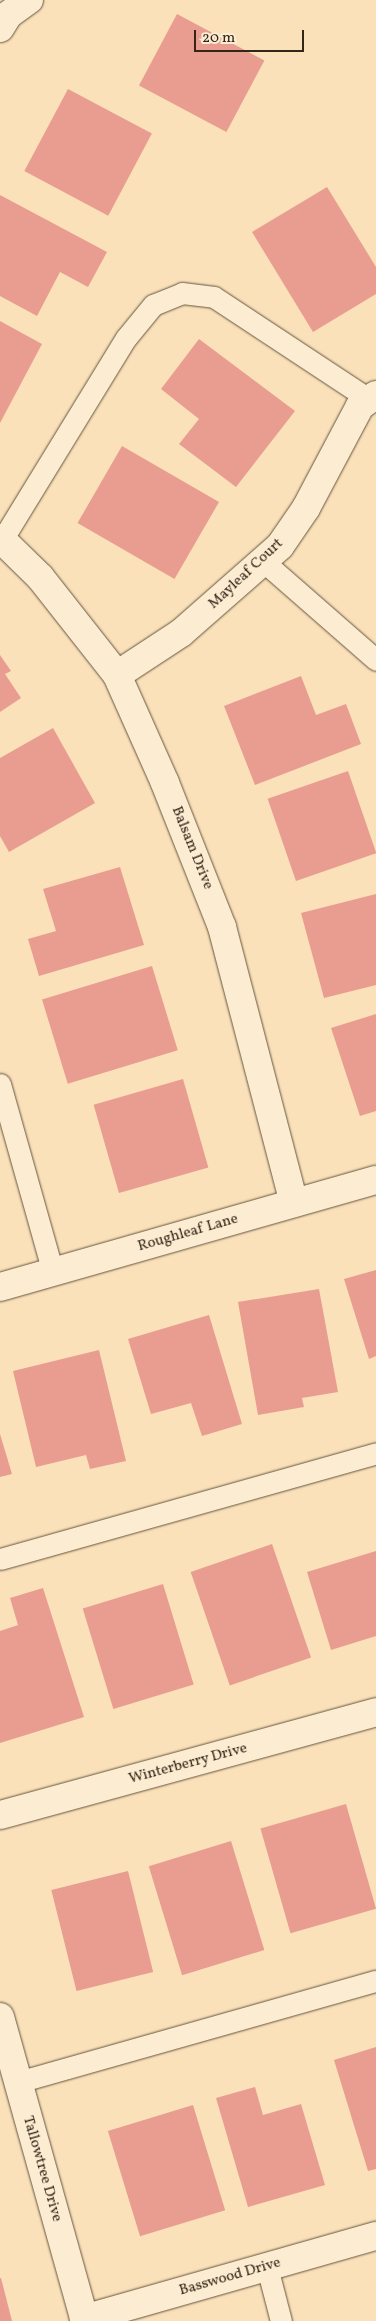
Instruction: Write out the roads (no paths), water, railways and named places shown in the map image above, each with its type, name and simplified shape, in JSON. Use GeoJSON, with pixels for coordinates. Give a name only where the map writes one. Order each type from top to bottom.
{"type":"FeatureCollection","features":[{"type":"Feature","properties":{"kind":"street"},"geometry":{"type":"LineString","coordinates":[[0,28],[8,15],[29,0]]}},
{"type":"Feature","properties":{"kind":"street","name":"Mayleaf Court"},"geometry":{"type":"LineString","coordinates":[[117,675],[181,633],[280,546],[306,508],[360,406],[373,397]]}},
{"type":"Feature","properties":{"kind":"street","name":"Balsam Drive"},"geometry":{"type":"LineString","coordinates":[[1,539],[40,578],[117,675],[166,783],[222,927],[294,1203]]}},
{"type":"Feature","properties":{"kind":"street","name":"Roughleaf Lane"},"geometry":{"type":"LineString","coordinates":[[0,1287],[376,1180]]}},
{"type":"Feature","properties":{"kind":"street","name":"Winterberry Drive"},"geometry":{"type":"LineString","coordinates":[[0,1815],[376,1712]]}},
{"type":"Feature","properties":{"kind":"street","name":"Tallowtree Drive"},"geometry":{"type":"LineString","coordinates":[[0,2017],[84,2320]]}},
{"type":"Feature","properties":{"kind":"street","name":"Basswood Drive"},"geometry":{"type":"LineString","coordinates":[[84,2320],[376,2236]]}},
{"type":"Feature","properties":{"kind":"lane"},"geometry":{"type":"LineString","coordinates":[[1,539],[126,338],[153,305],[182,293],[214,297],[373,397]]}},
{"type":"Feature","properties":{"kind":"lane"},"geometry":{"type":"LineString","coordinates":[[263,560],[376,660]]}},
{"type":"Feature","properties":{"kind":"lane"},"geometry":{"type":"LineString","coordinates":[[0,1084],[53,1272]]}},
{"type":"Feature","properties":{"kind":"lane"},"geometry":{"type":"LineString","coordinates":[[0,1559],[376,1453]]}},
{"type":"Feature","properties":{"kind":"lane"},"geometry":{"type":"LineString","coordinates":[[18,2082],[376,1982]]}},
{"type":"Feature","properties":{"kind":"lane"},"geometry":{"type":"LineString","coordinates":[[267,2266],[282,2321]]}}]}
